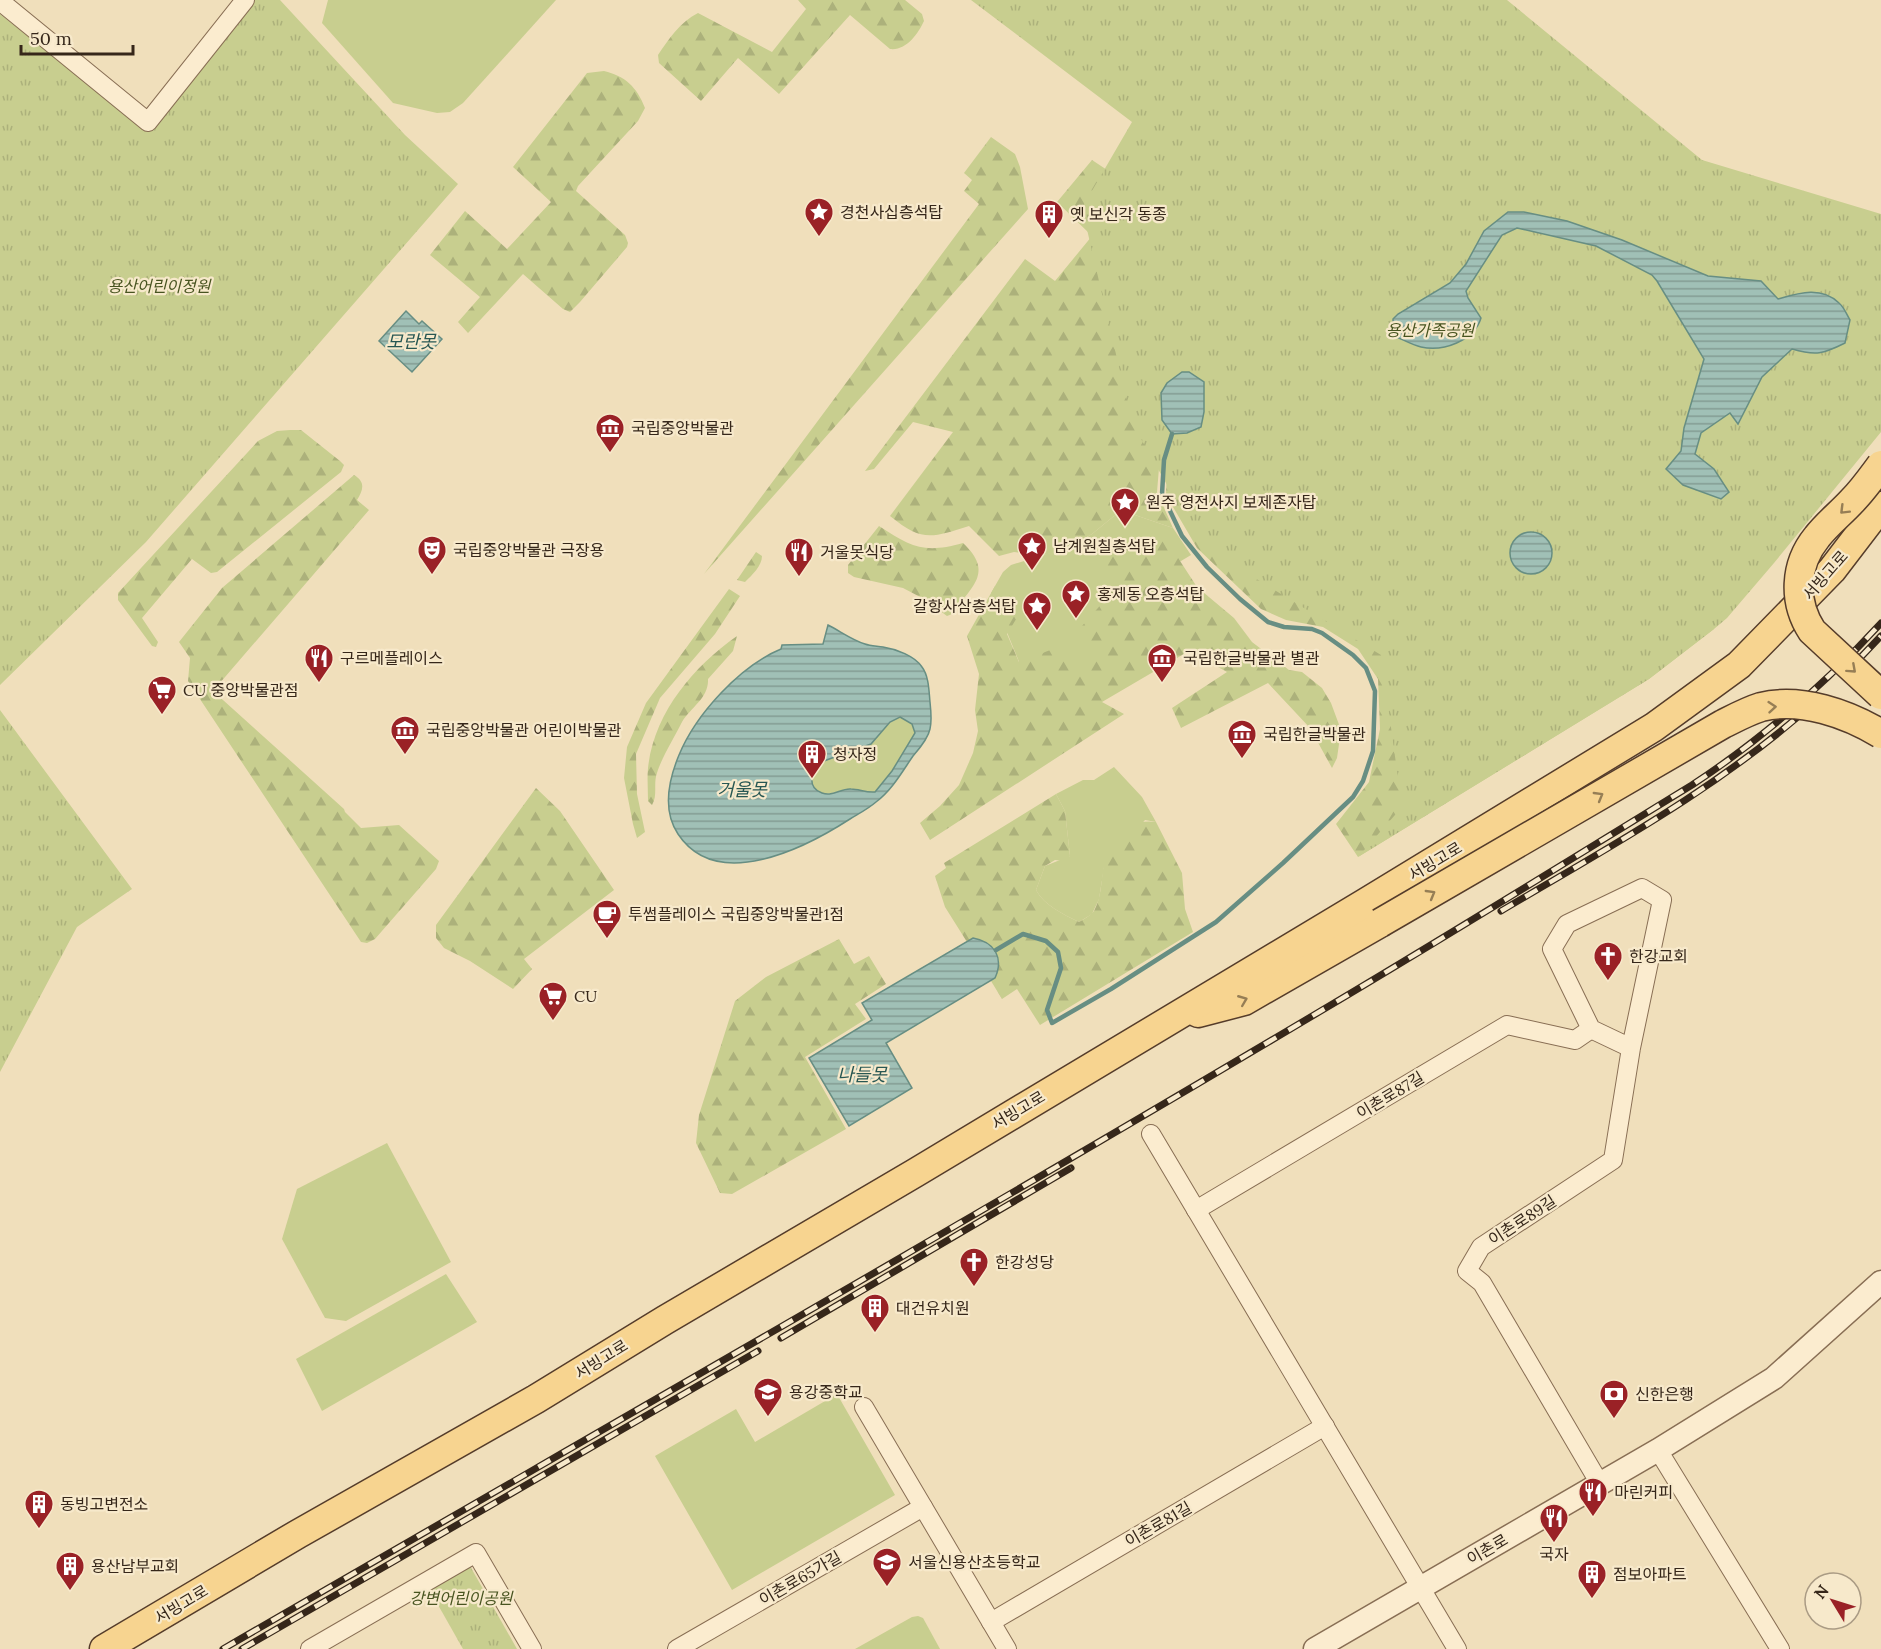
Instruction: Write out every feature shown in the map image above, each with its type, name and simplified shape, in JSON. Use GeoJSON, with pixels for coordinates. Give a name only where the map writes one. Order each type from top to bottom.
{"type":"FeatureCollection","features":[{"type":"Feature","properties":{"kind":"main road"},"geometry":{"type":"LineString","coordinates":[[1881,465],[1853,500],[1813,542],[1800,567],[1798,591],[1805,620],[1812,632],[1881,696]]}},
{"type":"Feature","properties":{"kind":"main road","name":"서빙고로"},"geometry":{"type":"LineString","coordinates":[[104,1649],[308,1528],[536,1399],[1635,739],[1739,665],[1832,570],[1881,506]]}},
{"type":"Feature","properties":{"kind":"main road"},"geometry":{"type":"LineString","coordinates":[[1167,1021],[1244,1001],[1723,724],[1756,709],[1777,706],[1813,707],[1849,716],[1881,734]]}},
{"type":"Feature","properties":{"kind":"street"},"geometry":{"type":"LineString","coordinates":[[0,1],[148,122],[244,0]]}},
{"type":"Feature","properties":{"kind":"street","name":"이촌로89길"},"geometry":{"type":"LineString","coordinates":[[1591,1029],[1552,949],[1567,924],[1642,888],[1662,900],[1631,1048],[1614,1160],[1480,1247],[1467,1271],[1482,1282],[1600,1484]]}},
{"type":"Feature","properties":{"kind":"street","name":"이촌로87길"},"geometry":{"type":"LineString","coordinates":[[1196,1210],[1507,1024],[1575,1040],[1591,1029]]}},
{"type":"Feature","properties":{"kind":"street"},"geometry":{"type":"LineString","coordinates":[[1591,1029],[1631,1048]]}},
{"type":"Feature","properties":{"kind":"street"},"geometry":{"type":"LineString","coordinates":[[1152,1134],[1457,1649]]}},
{"type":"Feature","properties":{"kind":"street","name":"이촌로"},"geometry":{"type":"LineString","coordinates":[[1316,1649],[1658,1450],[1774,1378],[1881,1282]]}},
{"type":"Feature","properties":{"kind":"street"},"geometry":{"type":"LineString","coordinates":[[864,1407],[1007,1649]]}},
{"type":"Feature","properties":{"kind":"street","name":"이촌로81길"},"geometry":{"type":"LineString","coordinates":[[991,1622],[1325,1426]]}},
{"type":"Feature","properties":{"kind":"street"},"geometry":{"type":"LineString","coordinates":[[1658,1450],[1780,1649]]}},
{"type":"Feature","properties":{"kind":"street","name":"이촌로65가길"},"geometry":{"type":"LineString","coordinates":[[677,1649],[923,1507]]}},
{"type":"Feature","properties":{"kind":"street"},"geometry":{"type":"LineString","coordinates":[[309,1649],[476,1553],[532,1649]]}},
{"type":"Feature","properties":{"kind":"green space","name":"용산어린이정원"},"geometry":{"type":"Polygon","coordinates":[[[251,0],[280,0],[405,135],[458,184],[146,542],[0,685],[0,14],[143,127],[251,0]]]}},
{"type":"Feature","properties":{"kind":"green space"},"geometry":{"type":"Polygon","coordinates":[[[328,0],[556,0],[463,103],[450,112],[437,113],[393,103],[322,23],[328,0]]]}},
{"type":"Feature","properties":{"kind":"green space"},"geometry":{"type":"Polygon","coordinates":[[[798,0],[905,0],[922,14],[924,21],[915,36],[906,44],[890,49],[850,15],[779,94],[738,58],[701,101],[659,63],[658,55],[670,37],[680,26],[698,13],[772,52],[806,9],[798,0]]]}},
{"type":"Feature","properties":{"kind":"green space","name":"용산가족공원"},"geometry":{"type":"Polygon","coordinates":[[[971,0],[1507,0],[1702,160],[1881,214],[1881,432],[1774,563],[1727,618],[1714,629],[1649,679],[1358,857],[1402,807],[1381,655],[1201,545],[1132,423],[1082,208],[1132,122],[971,0]]]}},
{"type":"Feature","properties":{"kind":"green space"},"geometry":{"type":"Polygon","coordinates":[[[604,71],[624,79],[634,88],[645,108],[638,121],[578,186],[576,191],[625,235],[627,247],[570,312],[563,309],[523,274],[468,333],[458,322],[480,297],[430,255],[465,211],[507,249],[551,202],[513,167],[587,73],[604,71]]]}},
{"type":"Feature","properties":{"kind":"green space"},"geometry":{"type":"Polygon","coordinates":[[[991,137],[1015,154],[1020,167],[1028,209],[704,574],[979,204],[964,191],[972,180],[964,173],[991,137]]]}},
{"type":"Feature","properties":{"kind":"green space"},"geometry":{"type":"Polygon","coordinates":[[[1092,160],[1154,201],[1714,629],[1649,679],[1358,857],[1336,824],[1369,782],[1380,729],[1378,679],[1358,649],[1323,627],[1286,620],[1261,609],[1197,548],[1166,495],[1167,464],[1160,456],[1157,492],[1173,528],[1129,513],[1114,516],[1092,534],[1066,549],[1041,556],[1014,552],[999,556],[969,526],[936,535],[919,534],[890,516],[953,432],[913,422],[874,469],[865,471],[1025,259],[1055,281],[1092,236],[1057,202],[1092,160]]]}},
{"type":"Feature","properties":{"kind":"green space"},"geometry":{"type":"Polygon","coordinates":[[[301,430],[340,461],[344,465],[341,472],[217,572],[211,573],[192,559],[142,618],[158,642],[156,647],[152,646],[118,600],[118,593],[258,441],[277,431],[301,430]]]}},
{"type":"Feature","properties":{"kind":"green space"},"geometry":{"type":"Polygon","coordinates":[[[354,475],[362,483],[361,493],[357,500],[369,510],[213,691],[344,809],[361,828],[399,825],[439,861],[436,869],[375,939],[367,943],[361,942],[188,681],[190,658],[179,642],[222,588],[354,475]]]}},
{"type":"Feature","properties":{"kind":"green space"},"geometry":{"type":"Polygon","coordinates":[[[1129,513],[1173,528],[1191,555],[1171,567],[1099,656],[1033,696],[991,593],[1003,572],[1011,565],[1066,548],[1092,534],[1114,516],[1129,513]]]}},
{"type":"Feature","properties":{"kind":"green space"},"geometry":{"type":"Polygon","coordinates":[[[879,526],[909,544],[918,546],[938,548],[963,543],[977,563],[979,572],[972,588],[952,614],[947,616],[924,599],[903,588],[854,577],[848,573],[848,565],[879,526]]]}},
{"type":"Feature","properties":{"kind":"green space"},"geometry":{"type":"Polygon","coordinates":[[[1155,536],[1167,541],[1197,587],[1234,618],[1252,642],[1289,670],[1302,672],[1322,688],[1331,703],[1341,730],[1337,758],[1332,768],[1310,728],[1268,683],[1181,728],[1172,708],[1227,672],[1189,651],[1102,702],[1124,714],[930,840],[920,823],[959,785],[973,753],[978,731],[975,710],[979,674],[967,636],[995,586],[1008,594],[1019,606],[1018,616],[1007,634],[1019,662],[1062,648],[1077,666],[1091,652],[1079,635],[1082,626],[1105,600],[1103,568],[1114,553],[1130,540],[1155,536]]]}},
{"type":"Feature","properties":{"kind":"green space"},"geometry":{"type":"Polygon","coordinates":[[[756,552],[762,556],[758,567],[745,582],[737,580],[756,552]]]}},
{"type":"Feature","properties":{"kind":"green space"},"geometry":{"type":"Polygon","coordinates":[[[729,589],[740,596],[715,634],[660,698],[636,754],[637,794],[645,832],[637,838],[624,778],[627,747],[646,703],[729,589]]]}},
{"type":"Feature","properties":{"kind":"green space"},"geometry":{"type":"Polygon","coordinates":[[[737,636],[733,651],[708,679],[706,692],[682,722],[665,754],[656,777],[655,797],[652,805],[648,801],[648,768],[658,729],[667,710],[678,693],[705,662],[737,636]]]}},
{"type":"Feature","properties":{"kind":"green space"},"geometry":{"type":"Polygon","coordinates":[[[0,710],[132,889],[77,927],[0,1072],[0,710]]]}},
{"type":"Feature","properties":{"kind":"green space"},"geometry":{"type":"Polygon","coordinates":[[[901,717],[912,724],[915,733],[892,771],[875,792],[846,789],[821,794],[817,791],[813,786],[812,775],[821,762],[870,744],[890,722],[901,717]]]}},
{"type":"Feature","properties":{"kind":"green space"},"geometry":{"type":"Polygon","coordinates":[[[1114,767],[1142,797],[1156,822],[1145,820],[1104,867],[1099,899],[1092,914],[1079,922],[1049,905],[1036,890],[1045,866],[1070,856],[1065,811],[1056,794],[1083,780],[1094,780],[1114,767]]]}},
{"type":"Feature","properties":{"kind":"green space"},"geometry":{"type":"Polygon","coordinates":[[[536,788],[560,811],[614,890],[524,959],[532,969],[513,989],[470,961],[444,948],[436,938],[436,925],[536,788]]]}},
{"type":"Feature","properties":{"kind":"green space"},"geometry":{"type":"Polygon","coordinates":[[[1056,794],[1065,811],[1070,856],[1064,861],[1055,860],[1045,866],[1036,890],[1044,901],[1079,922],[1089,916],[1098,901],[1103,870],[1114,842],[1128,828],[1136,824],[1156,822],[1182,873],[1185,909],[1193,932],[1040,1025],[1017,989],[1002,999],[991,981],[995,978],[973,938],[967,942],[945,907],[935,876],[946,868],[944,863],[1056,794]]]}},
{"type":"Feature","properties":{"kind":"green space"},"geometry":{"type":"Polygon","coordinates":[[[839,939],[854,964],[869,956],[886,984],[855,1004],[866,1019],[805,1057],[846,1129],[732,1194],[720,1193],[696,1143],[699,1115],[735,1001],[766,977],[839,939]]]}},
{"type":"Feature","properties":{"kind":"green space"},"geometry":{"type":"Polygon","coordinates":[[[387,1143],[451,1262],[346,1321],[325,1318],[282,1239],[297,1189],[387,1143]]]}},
{"type":"Feature","properties":{"kind":"green space"},"geometry":{"type":"Polygon","coordinates":[[[446,1274],[477,1322],[322,1411],[296,1359],[446,1274]]]}},
{"type":"Feature","properties":{"kind":"green space"},"geometry":{"type":"Polygon","coordinates":[[[837,1394],[895,1495],[732,1590],[655,1456],[736,1409],[755,1442],[837,1394]]]}},
{"type":"Feature","properties":{"kind":"green space","name":"강변어린이공원"},"geometry":{"type":"Polygon","coordinates":[[[470,1566],[517,1649],[463,1649],[429,1589],[470,1566]]]}},
{"type":"Feature","properties":{"kind":"green space"},"geometry":{"type":"Polygon","coordinates":[[[912,1617],[923,1618],[940,1649],[855,1649],[912,1617]]]}},
{"type":"Feature","properties":{"kind":"water"},"geometry":{"type":"Polygon","coordinates":[[[1508,212],[1524,212],[1567,221],[1622,240],[1708,276],[1761,281],[1778,299],[1810,292],[1825,294],[1841,305],[1850,320],[1845,343],[1819,353],[1792,349],[1762,377],[1738,424],[1730,413],[1701,433],[1695,454],[1714,469],[1729,492],[1721,499],[1683,485],[1666,469],[1681,451],[1684,428],[1704,359],[1652,275],[1596,246],[1517,228],[1502,235],[1466,291],[1481,318],[1472,333],[1457,343],[1439,348],[1421,347],[1394,336],[1393,319],[1450,283],[1466,264],[1484,231],[1508,212]]]}},
{"type":"Feature","properties":{"kind":"water","name":"모란못"},"geometry":{"type":"Polygon","coordinates":[[[406,311],[419,324],[422,321],[442,339],[412,372],[379,341],[406,311]]]}},
{"type":"Feature","properties":{"kind":"water"},"geometry":{"type":"Polygon","coordinates":[[[1182,372],[1189,372],[1204,382],[1204,412],[1201,427],[1187,433],[1172,434],[1162,420],[1161,393],[1167,383],[1182,372]]]}},
{"type":"Feature","properties":{"kind":"water"},"geometry":{"type":"Polygon","coordinates":[[[1531,532],[1539,533],[1546,538],[1551,545],[1551,561],[1546,568],[1539,573],[1531,574],[1523,573],[1516,568],[1511,561],[1510,553],[1511,545],[1516,538],[1523,533],[1531,532]]]}},
{"type":"Feature","properties":{"kind":"water","name":"거울못"},"geometry":{"type":"Polygon","coordinates":[[[828,625],[860,642],[899,651],[919,663],[927,679],[931,709],[931,726],[925,740],[887,792],[873,805],[810,842],[762,860],[738,863],[715,861],[695,851],[678,834],[673,825],[669,794],[672,774],[679,755],[696,724],[735,679],[750,667],[781,649],[782,645],[823,644],[828,625]],[[900,717],[890,722],[871,744],[821,762],[814,770],[812,783],[814,787],[817,791],[826,794],[847,789],[875,792],[892,771],[915,733],[912,724],[900,717]]]}},
{"type":"Feature","properties":{"kind":"water","name":"나들못"},"geometry":{"type":"Polygon","coordinates":[[[973,938],[987,943],[996,952],[998,971],[995,978],[886,1043],[912,1088],[849,1126],[809,1058],[872,1020],[862,1003],[973,938]]]}},
{"type":"Feature","properties":{"kind":"waterway"},"geometry":{"type":"LineString","coordinates":[[996,950],[1023,934],[1046,941],[1058,952],[1061,968],[1047,1010],[1052,1023],[1111,989],[1216,922],[1353,797],[1363,781],[1373,751],[1375,691],[1366,668],[1353,655],[1322,633],[1312,629],[1284,627],[1268,622],[1207,567],[1182,536],[1162,494],[1164,460],[1172,434]]}},
{"type":"Feature","properties":{"kind":"railway"},"geometry":{"type":"LineString","coordinates":[[223,1649],[1183,1093],[1413,956],[1692,785],[1768,730],[1815,689],[1881,623]]}},
{"type":"Feature","properties":{"kind":"railway"},"geometry":{"type":"LineString","coordinates":[[1860,658],[1881,636]]}},
{"type":"Feature","properties":{"kind":"railway"},"geometry":{"type":"LineString","coordinates":[[1501,911],[1664,814],[1779,733],[1815,702]]}},
{"type":"Feature","properties":{"kind":"railway"},"geometry":{"type":"LineString","coordinates":[[781,1338],[1071,1168]]}},
{"type":"Feature","properties":{"kind":"railway"},"geometry":{"type":"LineString","coordinates":[[242,1649],[758,1351]]}},
{"type":"Feature","properties":{"kind":"place","name":"경천사십층석탑"},"geometry":{"type":"Point","coordinates":[819,238]}},
{"type":"Feature","properties":{"kind":"place","name":"옛 보신각 동종"},"geometry":{"type":"Point","coordinates":[1049,240]}},
{"type":"Feature","properties":{"kind":"place","name":"국립중앙박물관"},"geometry":{"type":"Point","coordinates":[610,454]}},
{"type":"Feature","properties":{"kind":"place","name":"원주 영전사지 보제존자탑"},"geometry":{"type":"Point","coordinates":[1125,528]}},
{"type":"Feature","properties":{"kind":"place","name":"남계원칠층석탑"},"geometry":{"type":"Point","coordinates":[1032,572]}},
{"type":"Feature","properties":{"kind":"place","name":"국립중앙박물관 극장용"},"geometry":{"type":"Point","coordinates":[432,576]}},
{"type":"Feature","properties":{"kind":"place","name":"거울못식당"},"geometry":{"type":"Point","coordinates":[799,578]}},
{"type":"Feature","properties":{"kind":"place","name":"홍제동 오층석탑"},"geometry":{"type":"Point","coordinates":[1076,620]}},
{"type":"Feature","properties":{"kind":"place","name":"갈항사삼층석탑"},"geometry":{"type":"Point","coordinates":[1037,632]}},
{"type":"Feature","properties":{"kind":"place","name":"구르메플레이스"},"geometry":{"type":"Point","coordinates":[319,684]}},
{"type":"Feature","properties":{"kind":"place","name":"국립한글박물관 별관"},"geometry":{"type":"Point","coordinates":[1162,684]}},
{"type":"Feature","properties":{"kind":"place","name":"CU 중앙박물관점"},"geometry":{"type":"Point","coordinates":[162,716]}},
{"type":"Feature","properties":{"kind":"place","name":"국립중앙박물관 어린이박물관"},"geometry":{"type":"Point","coordinates":[405,756]}},
{"type":"Feature","properties":{"kind":"place","name":"국립한글박물관"},"geometry":{"type":"Point","coordinates":[1242,760]}},
{"type":"Feature","properties":{"kind":"place","name":"청자정"},"geometry":{"type":"Point","coordinates":[812,780]}},
{"type":"Feature","properties":{"kind":"place","name":"투썸플레이스 국립중앙박물관1점"},"geometry":{"type":"Point","coordinates":[607,940]}},
{"type":"Feature","properties":{"kind":"place","name":"한강교회"},"geometry":{"type":"Point","coordinates":[1608,982]}},
{"type":"Feature","properties":{"kind":"place","name":"CU"},"geometry":{"type":"Point","coordinates":[553,1022]}},
{"type":"Feature","properties":{"kind":"place","name":"한강성당"},"geometry":{"type":"Point","coordinates":[974,1288]}},
{"type":"Feature","properties":{"kind":"place","name":"대건유치원"},"geometry":{"type":"Point","coordinates":[875,1334]}},
{"type":"Feature","properties":{"kind":"place","name":"용강중학교"},"geometry":{"type":"Point","coordinates":[768,1418]}},
{"type":"Feature","properties":{"kind":"place","name":"신한은행"},"geometry":{"type":"Point","coordinates":[1614,1420]}},
{"type":"Feature","properties":{"kind":"place","name":"마린커피"},"geometry":{"type":"Point","coordinates":[1593,1518]}},
{"type":"Feature","properties":{"kind":"place","name":"동빙고변전소"},"geometry":{"type":"Point","coordinates":[39,1530]}},
{"type":"Feature","properties":{"kind":"place","name":"국자"},"geometry":{"type":"Point","coordinates":[1554,1544]}},
{"type":"Feature","properties":{"kind":"place","name":"서울신용산초등학교"},"geometry":{"type":"Point","coordinates":[887,1588]}},
{"type":"Feature","properties":{"kind":"place","name":"용산남부교회"},"geometry":{"type":"Point","coordinates":[70,1592]}},
{"type":"Feature","properties":{"kind":"place","name":"점보아파트"},"geometry":{"type":"Point","coordinates":[1592,1600]}}]}
